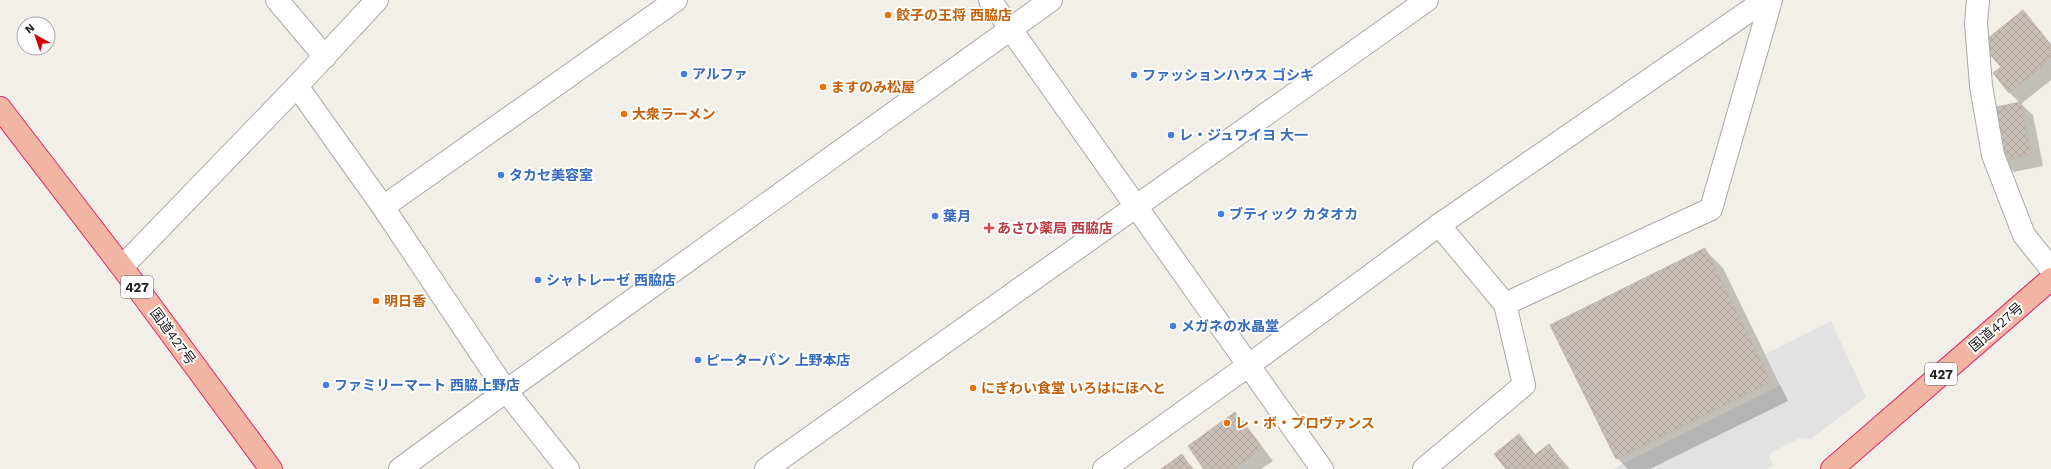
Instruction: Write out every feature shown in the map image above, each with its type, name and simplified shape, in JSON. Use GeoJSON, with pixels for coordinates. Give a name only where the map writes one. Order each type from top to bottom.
{"type":"FeatureCollection","features":[{"type":"Feature","properties":{"kind":"highway","name":"国道427号"},"geometry":{"type":"LineString","coordinates":[[0,108],[122,267],[271,469]]}},
{"type":"Feature","properties":{"kind":"highway","name":"国道427号"},"geometry":{"type":"LineString","coordinates":[[1832,469],[2051,279]]}},
{"type":"Feature","properties":{"kind":"street"},"geometry":{"type":"LineString","coordinates":[[277,0],[325,57]]}},
{"type":"Feature","properties":{"kind":"street"},"geometry":{"type":"LineString","coordinates":[[122,267],[325,57],[377,0]]}},
{"type":"Feature","properties":{"kind":"street"},"geometry":{"type":"LineString","coordinates":[[384,207],[676,0]]}},
{"type":"Feature","properties":{"kind":"street"},"geometry":{"type":"LineString","coordinates":[[990,0],[1322,469]]}},
{"type":"Feature","properties":{"kind":"street"},"geometry":{"type":"LineString","coordinates":[[400,469],[506,391],[1051,0]]}},
{"type":"Feature","properties":{"kind":"street"},"geometry":{"type":"LineString","coordinates":[[766,469],[1427,0]]}},
{"type":"Feature","properties":{"kind":"street"},"geometry":{"type":"LineString","coordinates":[[1104,469],[1249,365],[1439,225],[1765,0]]}},
{"type":"Feature","properties":{"kind":"street"},"geometry":{"type":"LineString","coordinates":[[1505,304],[1711,209],[1771,0]]}},
{"type":"Feature","properties":{"kind":"street"},"geometry":{"type":"LineString","coordinates":[[1978,0],[1976,23],[1981,86],[1993,155],[2024,235],[2051,269]]}},
{"type":"Feature","properties":{"kind":"street"},"geometry":{"type":"LineString","coordinates":[[297,86],[384,207],[506,391],[568,469]]}},
{"type":"Feature","properties":{"kind":"street"},"geometry":{"type":"LineString","coordinates":[[1424,469],[1524,385],[1505,304],[1439,225]]}},
{"type":"Feature","properties":{"kind":"shaded area"},"geometry":{"type":"Polygon","coordinates":[[[1831,321],[1866,397],[1811,439],[1800,438],[1769,454],[1773,465],[1767,469],[1612,469],[1781,385],[1766,354],[1831,321]]]}},
{"type":"Feature","properties":{"kind":"building"},"geometry":{"type":"Polygon","coordinates":[[[2023,10],[2051,45],[2051,59],[2009,93],[1993,73],[2001,67],[1981,44],[2023,10]]]}},
{"type":"Feature","properties":{"kind":"building"},"geometry":{"type":"Polygon","coordinates":[[[2021,102],[2031,154],[2001,161],[1991,108],[2021,102]]]}},
{"type":"Feature","properties":{"kind":"building"},"geometry":{"type":"Polygon","coordinates":[[[1705,248],[1771,382],[1616,459],[1550,325],[1705,248]]]}},
{"type":"Feature","properties":{"kind":"building"},"geometry":{"type":"Polygon","coordinates":[[[1235,412],[1262,448],[1234,469],[1204,469],[1188,446],[1235,412]]]}},
{"type":"Feature","properties":{"kind":"building"},"geometry":{"type":"Polygon","coordinates":[[[1519,434],[1535,455],[1549,444],[1566,466],[1562,469],[1506,469],[1494,454],[1519,434]]]}},
{"type":"Feature","properties":{"kind":"building"},"geometry":{"type":"Polygon","coordinates":[[[1182,454],[1192,469],[1161,469],[1182,454]]]}},
{"type":"Feature","properties":{"kind":"place","name":"餃子の王将 西脇店"},"geometry":{"type":"Point","coordinates":[888,15]}},
{"type":"Feature","properties":{"kind":"place","name":"アルファ"},"geometry":{"type":"Point","coordinates":[684,74]}},
{"type":"Feature","properties":{"kind":"place","name":"ファッションハウス ゴシキ"},"geometry":{"type":"Point","coordinates":[1134,75]}},
{"type":"Feature","properties":{"kind":"place","name":"ますのみ松屋"},"geometry":{"type":"Point","coordinates":[823,87]}},
{"type":"Feature","properties":{"kind":"place","name":"大衆ラーメン"},"geometry":{"type":"Point","coordinates":[624,114]}},
{"type":"Feature","properties":{"kind":"place","name":"レ・ジュワイヨ 大一"},"geometry":{"type":"Point","coordinates":[1171,135]}},
{"type":"Feature","properties":{"kind":"place","name":"タカセ美容室"},"geometry":{"type":"Point","coordinates":[501,175]}},
{"type":"Feature","properties":{"kind":"place","name":"ブティック カタオカ"},"geometry":{"type":"Point","coordinates":[1221,214]}},
{"type":"Feature","properties":{"kind":"place","name":"葉月"},"geometry":{"type":"Point","coordinates":[935,216]}},
{"type":"Feature","properties":{"kind":"place","name":"あさひ薬局 西脇店"},"geometry":{"type":"Point","coordinates":[989,228]}},
{"type":"Feature","properties":{"kind":"place","name":"シャトレーゼ 西脇店"},"geometry":{"type":"Point","coordinates":[538,280]}},
{"type":"Feature","properties":{"kind":"place","name":"明日香"},"geometry":{"type":"Point","coordinates":[376,301]}},
{"type":"Feature","properties":{"kind":"place","name":"メガネの水晶堂"},"geometry":{"type":"Point","coordinates":[1173,326]}},
{"type":"Feature","properties":{"kind":"place","name":"ピーターパン 上野本店"},"geometry":{"type":"Point","coordinates":[698,360]}},
{"type":"Feature","properties":{"kind":"place","name":"ファミリーマート 西脇上野店"},"geometry":{"type":"Point","coordinates":[326,385]}},
{"type":"Feature","properties":{"kind":"place","name":"にぎわい食堂 いろはにほへと"},"geometry":{"type":"Point","coordinates":[973,388]}},
{"type":"Feature","properties":{"kind":"place","name":"レ・ボ・プロヴァンス"},"geometry":{"type":"Point","coordinates":[1227,423]}}]}
